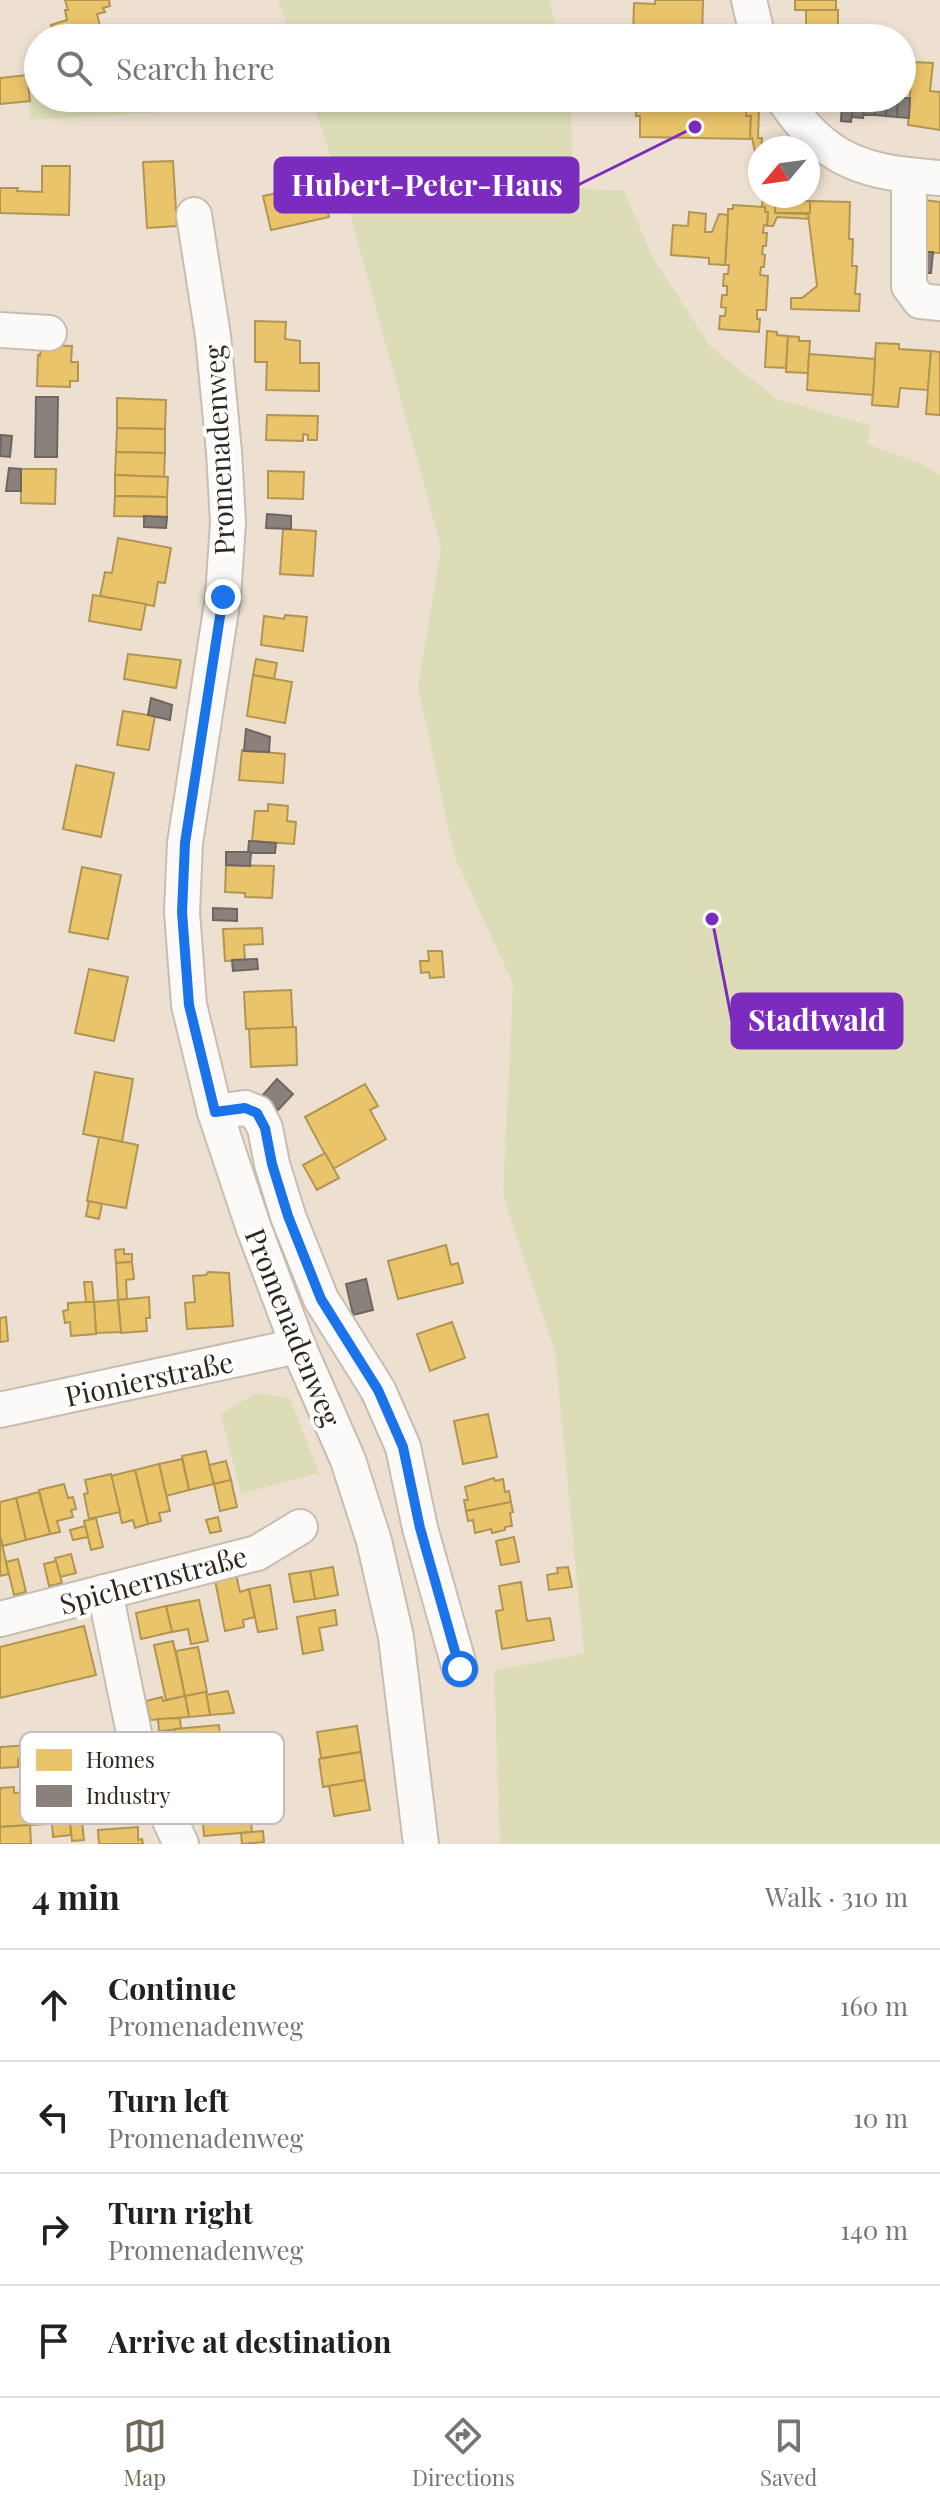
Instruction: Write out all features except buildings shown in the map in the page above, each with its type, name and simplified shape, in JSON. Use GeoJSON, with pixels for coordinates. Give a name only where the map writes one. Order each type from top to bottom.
{"type":"FeatureCollection","features":[{"type":"Feature","properties":{"kind":"street"},"geometry":{"type":"LineString","coordinates":[[749,0],[755,24]]}},
{"type":"Feature","properties":{"kind":"street"},"geometry":{"type":"LineString","coordinates":[[792,112],[800,124],[825,147],[866,168],[925,177],[909,286],[920,301],[940,303]]}},
{"type":"Feature","properties":{"kind":"street","name":"Promenadenweg"},"geometry":{"type":"LineString","coordinates":[[194,215],[213,336],[228,522],[223,597],[185,843],[182,912],[189,1005],[215,1112],[253,1226],[298,1346],[348,1460],[374,1541],[396,1637],[421,1844]]}},
{"type":"Feature","properties":{"kind":"street"},"geometry":{"type":"LineString","coordinates":[[0,330],[49,333]]}},
{"type":"Feature","properties":{"kind":"street","name":"Promenadenweg"},"geometry":{"type":"LineString","coordinates":[[215,1112],[245,1108],[257,1113],[265,1128],[288,1216],[321,1299],[378,1390],[403,1447],[420,1528],[460,1669]]}},
{"type":"Feature","properties":{"kind":"street","name":"Pionierstraße"},"geometry":{"type":"LineString","coordinates":[[0,1410],[298,1346]]}},
{"type":"Feature","properties":{"kind":"street","name":"Spichernstraße"},"geometry":{"type":"LineString","coordinates":[[0,1619],[257,1553],[300,1527]]}},
{"type":"Feature","properties":{"kind":"street"},"geometry":{"type":"LineString","coordinates":[[374,1541],[420,1528]]}},
{"type":"Feature","properties":{"kind":"street"},"geometry":{"type":"LineString","coordinates":[[105,1592],[134,1732]]}},
{"type":"Feature","properties":{"kind":"street"},"geometry":{"type":"LineString","coordinates":[[172,1824],[181,1844]]}},
{"type":"Feature","properties":{"kind":"green space"},"geometry":{"type":"Polygon","coordinates":[[[278,0],[550,0],[555,24],[286,24],[278,0]]]}},
{"type":"Feature","properties":{"kind":"green space"},"geometry":{"type":"Polygon","coordinates":[[[29,112],[161,112],[30,120],[29,112]]]}},
{"type":"Feature","properties":{"kind":"green space"},"geometry":{"type":"Polygon","coordinates":[[[316,112],[571,112],[574,188],[624,191],[653,258],[711,347],[777,399],[871,426],[867,444],[919,463],[940,475],[940,1844],[500,1844],[494,1670],[584,1654],[555,1352],[503,1195],[513,984],[454,855],[418,686],[441,547],[352,221],[316,112]]]}},
{"type":"Feature","properties":{"kind":"green space"},"geometry":{"type":"Polygon","coordinates":[[[256,1393],[290,1398],[319,1473],[241,1494],[221,1414],[256,1393]]]}},
{"type":"Feature","properties":{"kind":"place","name":"Hubert-Peter-Haus"},"geometry":{"type":"Point","coordinates":[695,127]}},
{"type":"Feature","properties":{"kind":"place","name":"Stadtwald"},"geometry":{"type":"Point","coordinates":[712,919]}},
{"type":"Feature","properties":{"kind":"route"},"geometry":{"type":"LineString","coordinates":[[223,597],[185,843],[182,912],[189,1005],[215,1112],[245,1108],[257,1113],[265,1128],[288,1216],[321,1299],[378,1390],[403,1447],[420,1528],[460,1669]]}}]}
